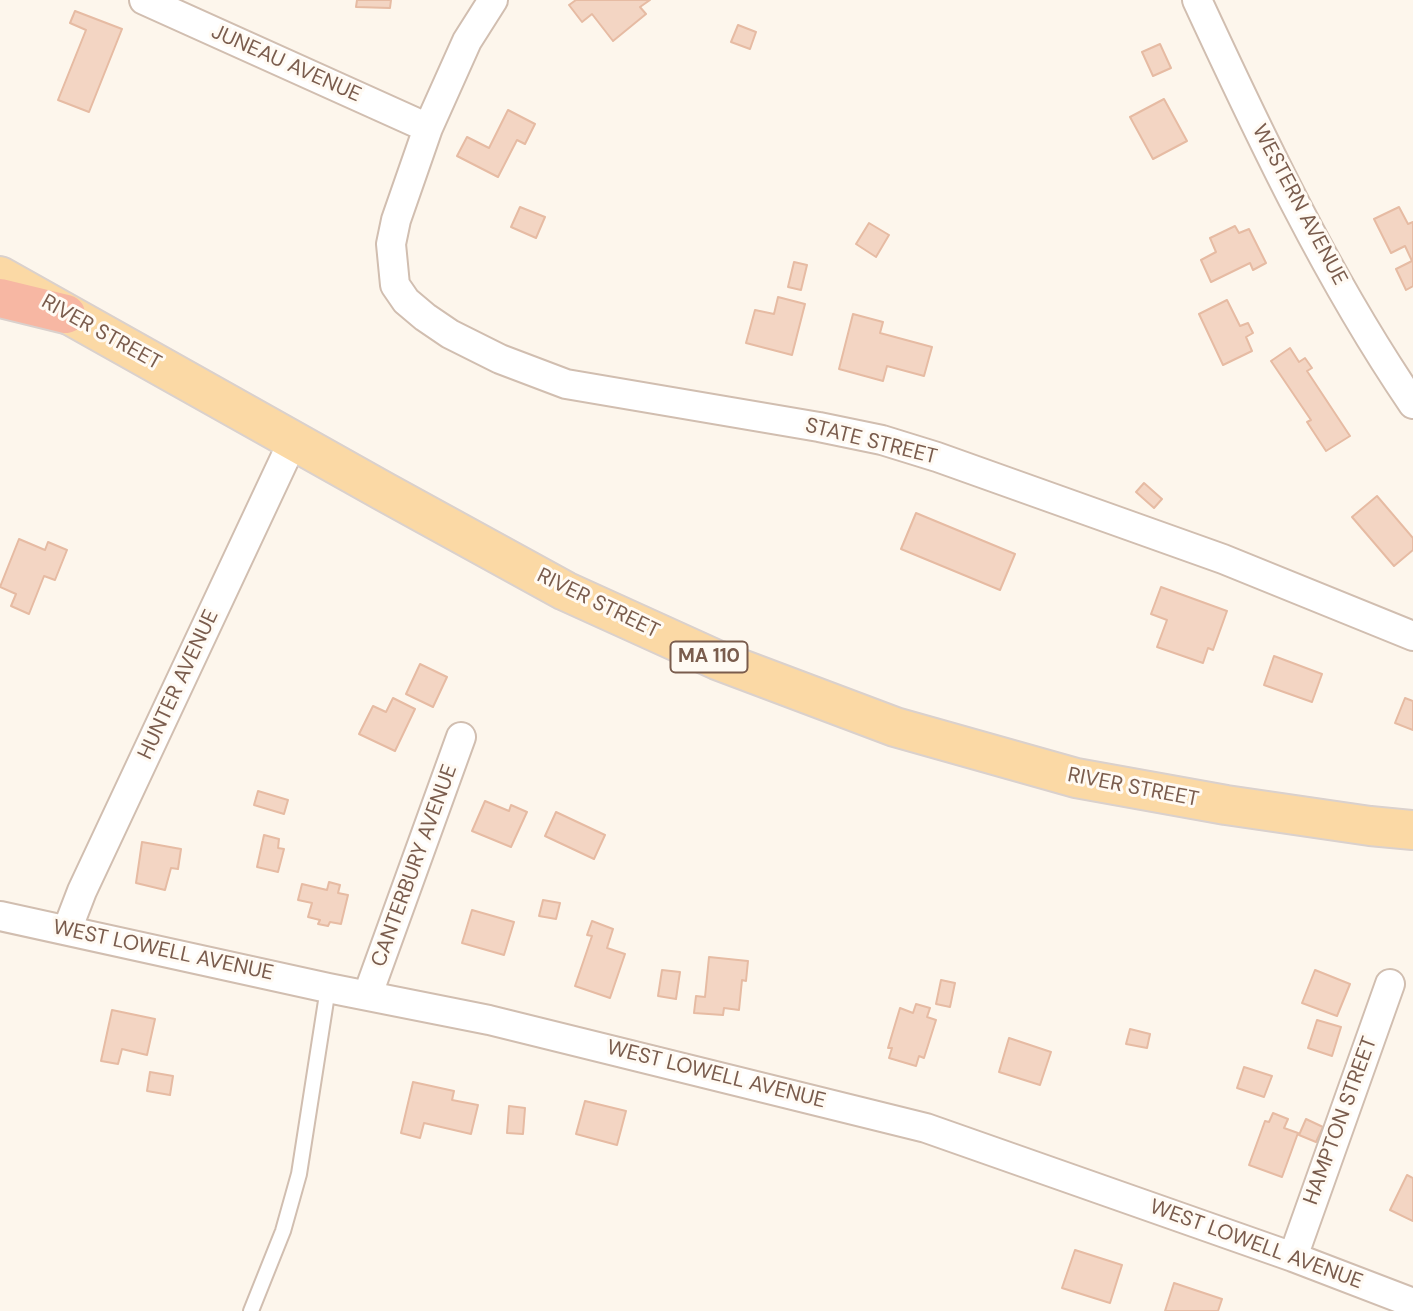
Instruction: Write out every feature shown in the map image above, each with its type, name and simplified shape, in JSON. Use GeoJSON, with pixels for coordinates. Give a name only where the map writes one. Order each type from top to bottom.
{"type":"FeatureCollection","features":[{"type":"Feature","properties":{"kind":"highway"},"geometry":{"type":"LineString","coordinates":[[0,298],[66,314]]}},
{"type":"Feature","properties":{"kind":"main road","name":"RIVER STREET"},"geometry":{"type":"LineString","coordinates":[[0,276],[565,591],[717,660],[895,727],[1076,778],[1226,805],[1413,830]]}},
{"type":"Feature","properties":{"kind":"street","name":"JUNEAU AVENUE"},"geometry":{"type":"LineString","coordinates":[[144,0],[428,128]]}},
{"type":"Feature","properties":{"kind":"street","name":"STATE STREET"},"geometry":{"type":"LineString","coordinates":[[493,0],[467,41],[428,128],[396,220],[391,244],[396,285],[406,301],[450,334],[500,359],[566,384],[819,427],[904,447],[1223,559],[1413,636]]}},
{"type":"Feature","properties":{"kind":"street","name":"WESTERN AVENUE"},"geometry":{"type":"LineString","coordinates":[[1197,0],[1284,184],[1381,356],[1413,404]]}},
{"type":"Feature","properties":{"kind":"street","name":"HUNTER AVENUE"},"geometry":{"type":"LineString","coordinates":[[67,930],[82,891],[293,441]]}},
{"type":"Feature","properties":{"kind":"street","name":"CANTERBURY AVENUE"},"geometry":{"type":"LineString","coordinates":[[368,994],[461,737]]}},
{"type":"Feature","properties":{"kind":"street","name":"WEST LOWELL AVENUE"},"geometry":{"type":"LineString","coordinates":[[0,916],[328,988],[489,1020],[859,1109],[926,1128],[1293,1257],[1413,1303]]}},
{"type":"Feature","properties":{"kind":"street","name":"HAMPTON STREET"},"geometry":{"type":"LineString","coordinates":[[1293,1257],[1390,984]]}},
{"type":"Feature","properties":{"kind":"lane"},"geometry":{"type":"LineString","coordinates":[[251,1311],[283,1231],[299,1174],[328,988]]}},
{"type":"Feature","properties":{"kind":"building"},"geometry":{"type":"Polygon","coordinates":[[[357,0],[391,0],[390,8],[356,7],[357,0]]]}},
{"type":"Feature","properties":{"kind":"building"},"geometry":{"type":"Polygon","coordinates":[[[576,0],[650,0],[640,7],[646,14],[613,41],[592,14],[582,22],[569,5],[576,0]]]}},
{"type":"Feature","properties":{"kind":"building"},"geometry":{"type":"Polygon","coordinates":[[[75,11],[122,29],[89,112],[58,100],[86,30],[70,23],[75,11]]]}},
{"type":"Feature","properties":{"kind":"building"},"geometry":{"type":"Polygon","coordinates":[[[738,25],[756,32],[750,49],[731,42],[738,25]]]}},
{"type":"Feature","properties":{"kind":"building"},"geometry":{"type":"Polygon","coordinates":[[[1160,44],[1171,68],[1153,76],[1142,52],[1160,44]]]}},
{"type":"Feature","properties":{"kind":"building"},"geometry":{"type":"Polygon","coordinates":[[[1164,99],[1187,141],[1153,159],[1130,117],[1164,99]]]}},
{"type":"Feature","properties":{"kind":"building"},"geometry":{"type":"Polygon","coordinates":[[[508,110],[535,124],[525,144],[517,140],[498,177],[457,156],[467,137],[489,148],[508,110]]]}},
{"type":"Feature","properties":{"kind":"building"},"geometry":{"type":"Polygon","coordinates":[[[520,207],[545,217],[536,238],[511,227],[520,207]]]}},
{"type":"Feature","properties":{"kind":"building"},"geometry":{"type":"Polygon","coordinates":[[[1399,207],[1408,224],[1413,222],[1413,286],[1406,290],[1396,269],[1412,261],[1405,246],[1391,253],[1374,219],[1399,207]]]}},
{"type":"Feature","properties":{"kind":"building"},"geometry":{"type":"Polygon","coordinates":[[[869,223],[889,235],[876,257],[856,244],[869,223]]]}},
{"type":"Feature","properties":{"kind":"building"},"geometry":{"type":"Polygon","coordinates":[[[1235,226],[1239,233],[1249,229],[1266,263],[1253,270],[1250,263],[1211,282],[1201,260],[1216,252],[1210,238],[1235,226]]]}},
{"type":"Feature","properties":{"kind":"building"},"geometry":{"type":"Polygon","coordinates":[[[794,262],[807,265],[801,290],[788,287],[794,262]]]}},
{"type":"Feature","properties":{"kind":"building"},"geometry":{"type":"Polygon","coordinates":[[[778,297],[805,304],[792,355],[746,343],[755,310],[774,314],[778,297]]]}},
{"type":"Feature","properties":{"kind":"building"},"geometry":{"type":"Polygon","coordinates":[[[1227,300],[1240,326],[1248,323],[1253,333],[1246,337],[1252,351],[1223,365],[1199,314],[1227,300]]]}},
{"type":"Feature","properties":{"kind":"building"},"geometry":{"type":"Polygon","coordinates":[[[853,314],[883,322],[880,333],[932,347],[924,376],[887,366],[883,381],[839,369],[853,314]]]}},
{"type":"Feature","properties":{"kind":"building"},"geometry":{"type":"Polygon","coordinates":[[[1290,348],[1299,362],[1305,358],[1312,368],[1307,371],[1350,436],[1326,451],[1307,422],[1311,420],[1271,361],[1290,348]]]}},
{"type":"Feature","properties":{"kind":"building"},"geometry":{"type":"Polygon","coordinates":[[[1144,483],[1162,499],[1154,508],[1136,492],[1144,483]]]}},
{"type":"Feature","properties":{"kind":"building"},"geometry":{"type":"Polygon","coordinates":[[[1377,496],[1413,538],[1413,550],[1394,566],[1352,517],[1377,496]]]}},
{"type":"Feature","properties":{"kind":"building"},"geometry":{"type":"Polygon","coordinates":[[[916,513],[1015,554],[1000,590],[901,549],[916,513]]]}},
{"type":"Feature","properties":{"kind":"building"},"geometry":{"type":"Polygon","coordinates":[[[19,539],[45,550],[48,542],[67,550],[55,580],[44,576],[29,614],[11,606],[16,594],[0,587],[19,539]]]}},
{"type":"Feature","properties":{"kind":"building"},"geometry":{"type":"Polygon","coordinates":[[[1161,587],[1227,611],[1213,650],[1208,648],[1203,663],[1157,647],[1167,620],[1151,614],[1161,587]]]}},
{"type":"Feature","properties":{"kind":"building"},"geometry":{"type":"Polygon","coordinates":[[[1274,656],[1322,674],[1312,702],[1264,685],[1274,656]]]}},
{"type":"Feature","properties":{"kind":"building"},"geometry":{"type":"Polygon","coordinates":[[[420,664],[447,677],[433,707],[406,694],[420,664]]]}},
{"type":"Feature","properties":{"kind":"building"},"geometry":{"type":"Polygon","coordinates":[[[393,698],[415,709],[395,751],[359,734],[373,706],[386,712],[393,698]]]}},
{"type":"Feature","properties":{"kind":"building"},"geometry":{"type":"Polygon","coordinates":[[[1405,698],[1413,701],[1413,730],[1395,723],[1405,698]]]}},
{"type":"Feature","properties":{"kind":"building"},"geometry":{"type":"Polygon","coordinates":[[[258,791],[288,800],[284,814],[254,805],[258,791]]]}},
{"type":"Feature","properties":{"kind":"building"},"geometry":{"type":"Polygon","coordinates":[[[485,801],[509,811],[511,805],[527,812],[511,847],[472,831],[485,801]]]}},
{"type":"Feature","properties":{"kind":"building"},"geometry":{"type":"Polygon","coordinates":[[[556,812],[605,835],[594,859],[545,836],[556,812]]]}},
{"type":"Feature","properties":{"kind":"building"},"geometry":{"type":"Polygon","coordinates":[[[264,835],[279,839],[278,848],[284,849],[278,872],[257,867],[264,835]]]}},
{"type":"Feature","properties":{"kind":"building"},"geometry":{"type":"Polygon","coordinates":[[[142,842],[181,849],[178,869],[171,868],[165,890],[136,883],[142,842]]]}},
{"type":"Feature","properties":{"kind":"building"},"geometry":{"type":"Polygon","coordinates":[[[329,882],[340,885],[338,893],[348,895],[341,924],[330,922],[328,926],[318,924],[320,920],[308,917],[312,903],[298,900],[302,884],[327,890],[329,882]]]}},
{"type":"Feature","properties":{"kind":"building"},"geometry":{"type":"Polygon","coordinates":[[[543,900],[560,903],[556,919],[539,916],[543,900]]]}},
{"type":"Feature","properties":{"kind":"building"},"geometry":{"type":"Polygon","coordinates":[[[472,910],[514,922],[504,955],[462,943],[472,910]]]}},
{"type":"Feature","properties":{"kind":"building"},"geometry":{"type":"Polygon","coordinates":[[[592,921],[613,929],[607,948],[625,954],[610,998],[575,986],[592,936],[587,935],[592,921]]]}},
{"type":"Feature","properties":{"kind":"building"},"geometry":{"type":"Polygon","coordinates":[[[709,957],[748,961],[746,981],[742,980],[739,1010],[724,1008],[723,1015],[694,1013],[696,996],[705,997],[709,957]]]}},
{"type":"Feature","properties":{"kind":"building"},"geometry":{"type":"Polygon","coordinates":[[[662,970],[680,972],[676,999],[658,996],[662,970]]]}},
{"type":"Feature","properties":{"kind":"building"},"geometry":{"type":"Polygon","coordinates":[[[1315,970],[1350,984],[1337,1016],[1302,1003],[1315,970]]]}},
{"type":"Feature","properties":{"kind":"building"},"geometry":{"type":"Polygon","coordinates":[[[941,980],[955,983],[950,1007],[936,1004],[941,980]]]}},
{"type":"Feature","properties":{"kind":"building"},"geometry":{"type":"Polygon","coordinates":[[[916,1004],[930,1008],[927,1017],[936,1020],[924,1058],[919,1056],[916,1066],[889,1058],[892,1048],[888,1048],[900,1008],[913,1013],[916,1004]]]}},
{"type":"Feature","properties":{"kind":"building"},"geometry":{"type":"Polygon","coordinates":[[[112,1010],[155,1019],[147,1055],[122,1049],[118,1064],[101,1061],[112,1010]]]}},
{"type":"Feature","properties":{"kind":"building"},"geometry":{"type":"Polygon","coordinates":[[[1317,1020],[1341,1027],[1332,1056],[1308,1048],[1317,1020]]]}},
{"type":"Feature","properties":{"kind":"building"},"geometry":{"type":"Polygon","coordinates":[[[1130,1029],[1150,1034],[1147,1048],[1126,1044],[1130,1029]]]}},
{"type":"Feature","properties":{"kind":"building"},"geometry":{"type":"Polygon","coordinates":[[[1009,1038],[1051,1052],[1040,1085],[999,1072],[1009,1038]]]}},
{"type":"Feature","properties":{"kind":"building"},"geometry":{"type":"Polygon","coordinates":[[[1244,1067],[1272,1076],[1264,1097],[1237,1088],[1244,1067]]]}},
{"type":"Feature","properties":{"kind":"building"},"geometry":{"type":"Polygon","coordinates":[[[150,1072],[173,1076],[170,1095],[147,1091],[150,1072]]]}},
{"type":"Feature","properties":{"kind":"building"},"geometry":{"type":"Polygon","coordinates":[[[413,1082],[454,1091],[452,1100],[478,1105],[471,1134],[424,1123],[420,1138],[401,1133],[413,1082]]]}},
{"type":"Feature","properties":{"kind":"building"},"geometry":{"type":"Polygon","coordinates":[[[585,1101],[626,1111],[617,1145],[576,1134],[585,1101]]]}},
{"type":"Feature","properties":{"kind":"building"},"geometry":{"type":"Polygon","coordinates":[[[509,1106],[525,1108],[523,1134],[507,1133],[509,1106]]]}},
{"type":"Feature","properties":{"kind":"building"},"geometry":{"type":"Polygon","coordinates":[[[1273,1113],[1288,1119],[1284,1128],[1298,1133],[1282,1177],[1249,1165],[1265,1121],[1269,1122],[1273,1113]]]}},
{"type":"Feature","properties":{"kind":"building"},"geometry":{"type":"Polygon","coordinates":[[[1306,1119],[1323,1127],[1316,1142],[1299,1135],[1306,1119]]]}},
{"type":"Feature","properties":{"kind":"building"},"geometry":{"type":"Polygon","coordinates":[[[1407,1175],[1413,1178],[1413,1221],[1390,1210],[1407,1175]]]}},
{"type":"Feature","properties":{"kind":"building"},"geometry":{"type":"Polygon","coordinates":[[[1075,1250],[1122,1265],[1110,1303],[1062,1288],[1075,1250]]]}},
{"type":"Feature","properties":{"kind":"building"},"geometry":{"type":"Polygon","coordinates":[[[1174,1283],[1222,1299],[1218,1311],[1165,1311],[1174,1283]]]}}]}
